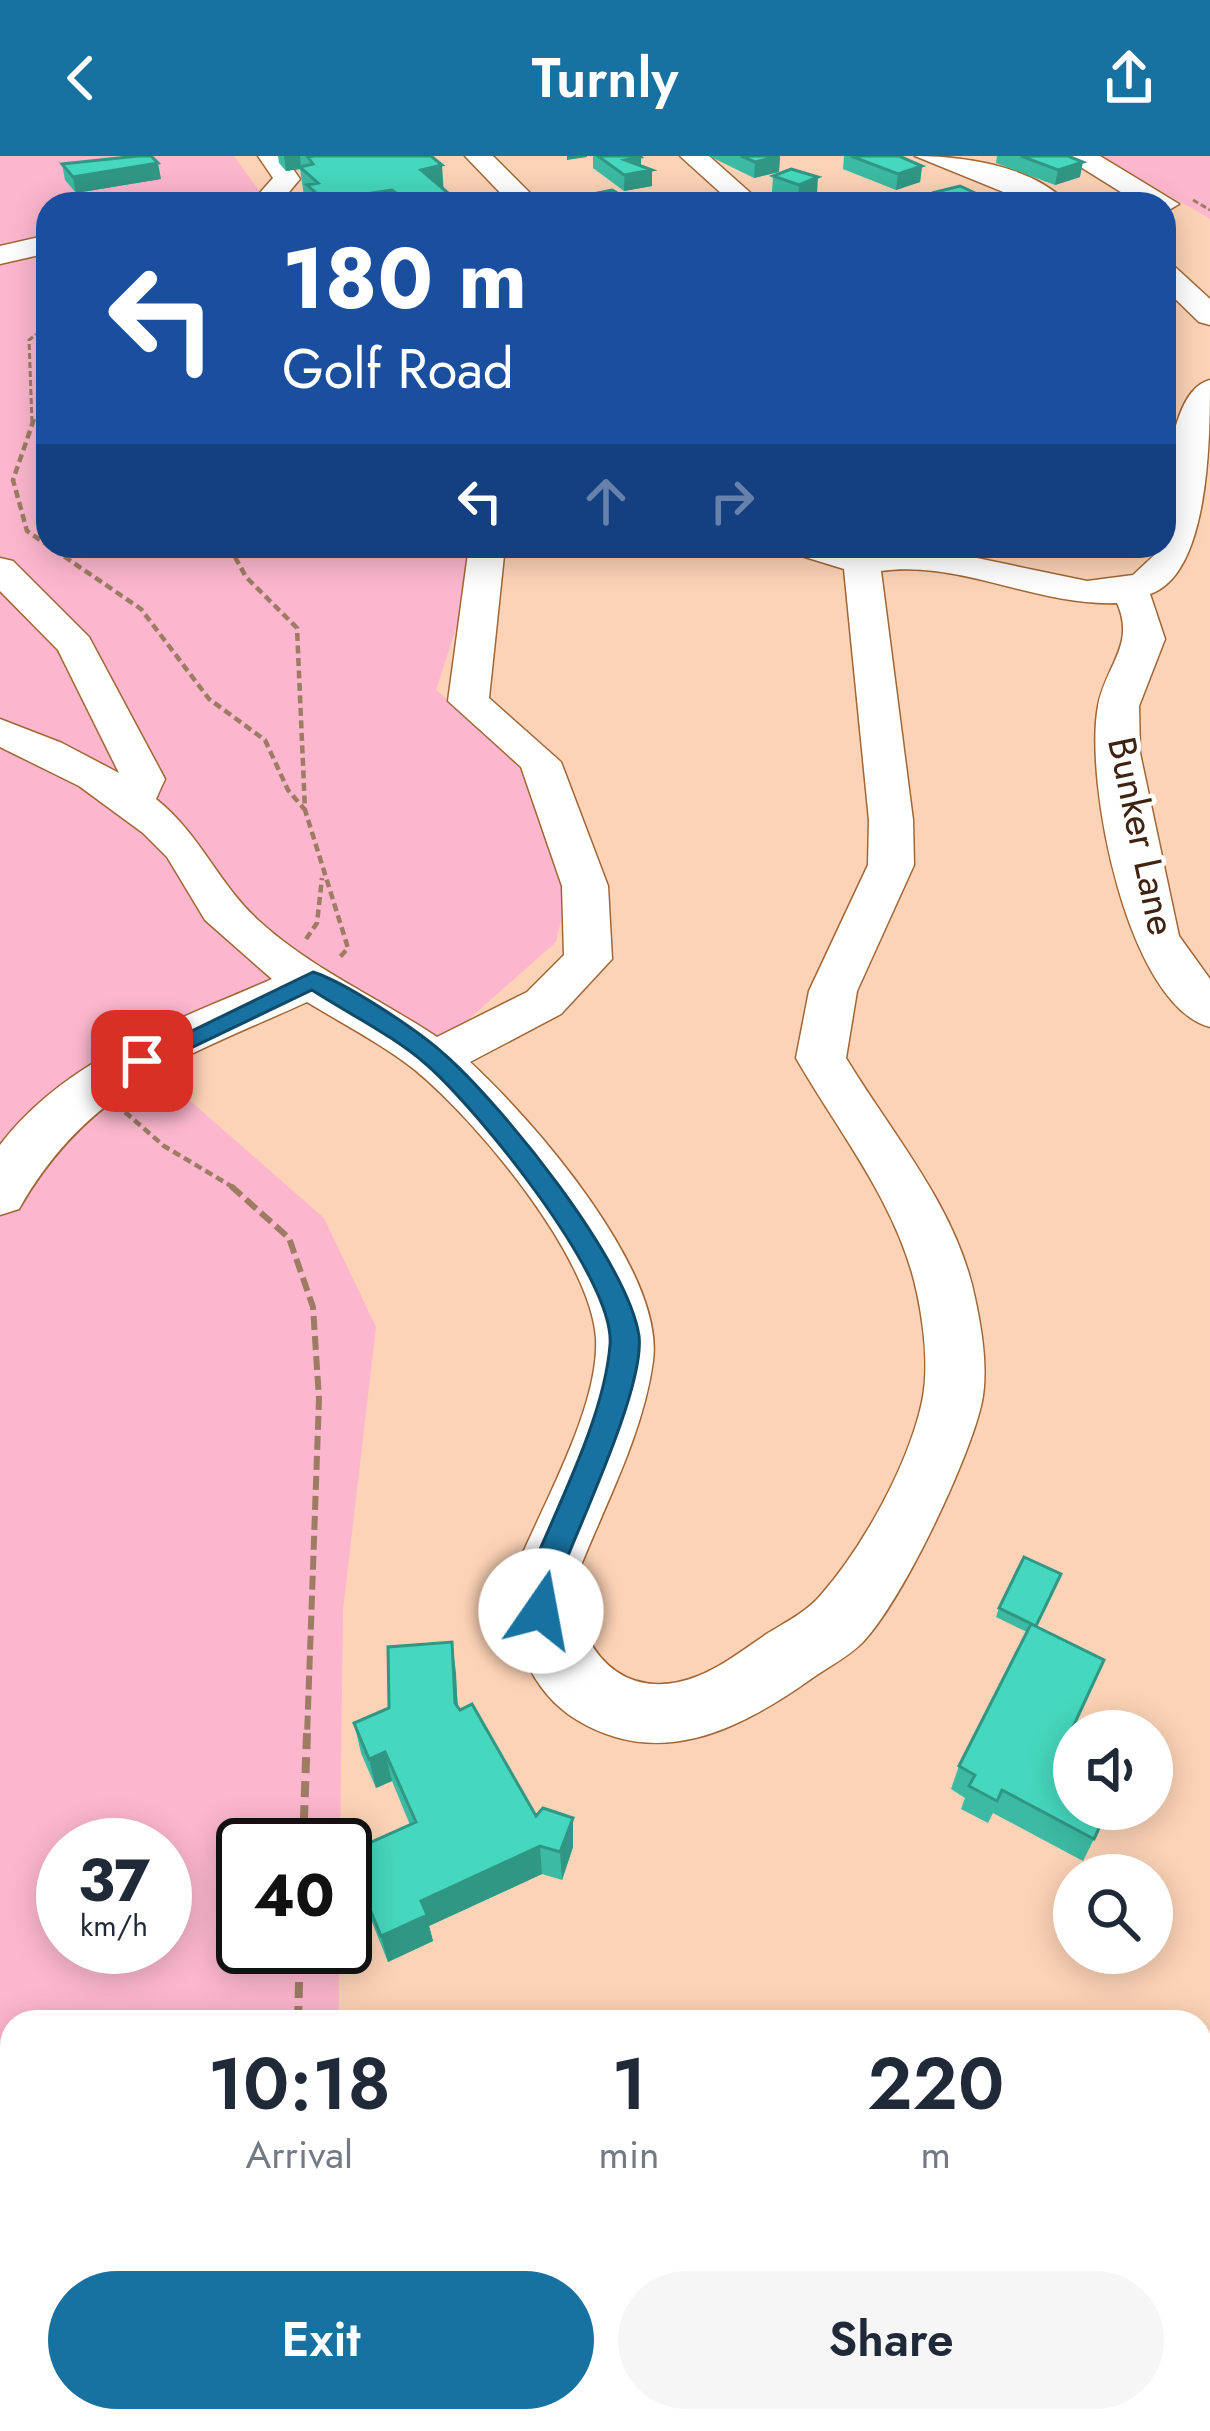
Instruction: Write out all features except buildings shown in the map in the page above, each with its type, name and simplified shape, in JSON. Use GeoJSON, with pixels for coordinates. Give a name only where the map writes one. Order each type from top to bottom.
{"type":"FeatureCollection","features":[{"type":"Feature","properties":{"kind":"main road"},"geometry":{"type":"LineString","coordinates":[[1078,156],[1142,192]]}},
{"type":"Feature","properties":{"kind":"street"},"geometry":{"type":"LineString","coordinates":[[272,158],[304,156]]}},
{"type":"Feature","properties":{"kind":"street"},"geometry":{"type":"LineString","coordinates":[[478,156],[515,192]]}},
{"type":"Feature","properties":{"kind":"street"},"geometry":{"type":"LineString","coordinates":[[693,156],[735,192]]}},
{"type":"Feature","properties":{"kind":"street"},"geometry":{"type":"LineString","coordinates":[[928,156],[1006,179],[1031,192]]}},
{"type":"Feature","properties":{"kind":"street"},"geometry":{"type":"LineString","coordinates":[[272,158],[286,179],[275,192]]}},
{"type":"Feature","properties":{"kind":"street"},"geometry":{"type":"LineString","coordinates":[[0,259],[36,248]]}},
{"type":"Feature","properties":{"kind":"street"},"geometry":{"type":"LineString","coordinates":[[0,259],[36,257]]}},
{"type":"Feature","properties":{"kind":"street"},"geometry":{"type":"LineString","coordinates":[[1176,283],[1210,316]]}},
{"type":"Feature","properties":{"kind":"street"},"geometry":{"type":"LineString","coordinates":[[1176,551],[1187,430],[1210,390]]}},
{"type":"Feature","properties":{"kind":"street"},"geometry":{"type":"LineString","coordinates":[[435,1059],[544,1003],[588,959],[585,886],[540,762],[468,701],[486,558]]}},
{"type":"Feature","properties":{"kind":"street"},"geometry":{"type":"LineString","coordinates":[[851,558],[865,562],[891,558]]}},
{"type":"Feature","properties":{"kind":"street"},"geometry":{"type":"LineString","coordinates":[[913,558],[1058,590],[1128,587],[1156,577],[1170,558]]}},
{"type":"Feature","properties":{"kind":"street"},"geometry":{"type":"LineString","coordinates":[[0,731],[43,748],[132,803],[179,842],[221,910],[435,1059],[559,1201],[610,1289],[625,1338],[619,1382],[544,1578],[541,1611],[556,1653],[574,1679],[603,1701],[634,1712],[721,1704],[842,1619],[893,1534],[952,1404],[946,1291],[916,1210],[821,1058],[833,991],[891,865],[891,820],[862,572],[865,562]]}},
{"type":"Feature","properties":{"kind":"street"},"geometry":{"type":"LineString","coordinates":[[0,569],[75,645],[143,778],[132,803]]}},
{"type":"Feature","properties":{"kind":"street","name":"Bunker Lane"},"geometry":{"type":"LineString","coordinates":[[1128,587],[1148,624],[1146,644],[1118,705],[1117,745],[1156,939],[1210,1011]]}},
{"type":"Feature","properties":{"kind":"street"},"geometry":{"type":"LineString","coordinates":[[0,1195],[38,1135],[99,1081],[307,971]]}},
{"type":"Feature","properties":{"kind":"path"},"geometry":{"type":"LineString","coordinates":[[36,334],[28,340],[26,379],[35,415],[13,480],[27,531],[36,541]]}},
{"type":"Feature","properties":{"kind":"path"},"geometry":{"type":"LineString","coordinates":[[60,558],[141,609],[209,699],[265,740],[288,790],[304,810]]}},
{"type":"Feature","properties":{"kind":"path"},"geometry":{"type":"LineString","coordinates":[[236,558],[246,577],[297,628],[304,810],[348,948],[307,971],[299,949],[317,923],[322,874]]}},
{"type":"Feature","properties":{"kind":"path"},"geometry":{"type":"LineString","coordinates":[[99,1081],[151,1142],[254,1200],[290,1240],[311,1292],[318,1379],[304,1818]]}},
{"type":"Feature","properties":{"kind":"path"},"geometry":{"type":"LineString","coordinates":[[298,2010],[299,1974]]}},
{"type":"Feature","properties":{"kind":"shaded area"},"geometry":{"type":"Polygon","coordinates":[[[0,156],[234,156],[260,192],[36,192],[36,558],[472,558],[475,570],[436,690],[515,755],[566,899],[556,942],[435,1049],[317,962],[138,1055],[324,1218],[376,1327],[343,1610],[340,1818],[216,1818],[216,1974],[339,1974],[339,2010],[0,2010],[0,156]]]}},
{"type":"Feature","properties":{"kind":"shaded area"},"geometry":{"type":"Polygon","coordinates":[[[1099,156],[1210,156],[1210,219],[1176,199],[1176,192],[1163,192],[1099,156]]]}},
{"type":"Feature","properties":{"kind":"route"},"geometry":{"type":"LineString","coordinates":[[142,1061],[313,980],[435,1059],[559,1201],[610,1289],[625,1338],[619,1382],[544,1578],[541,1611]]}}]}
